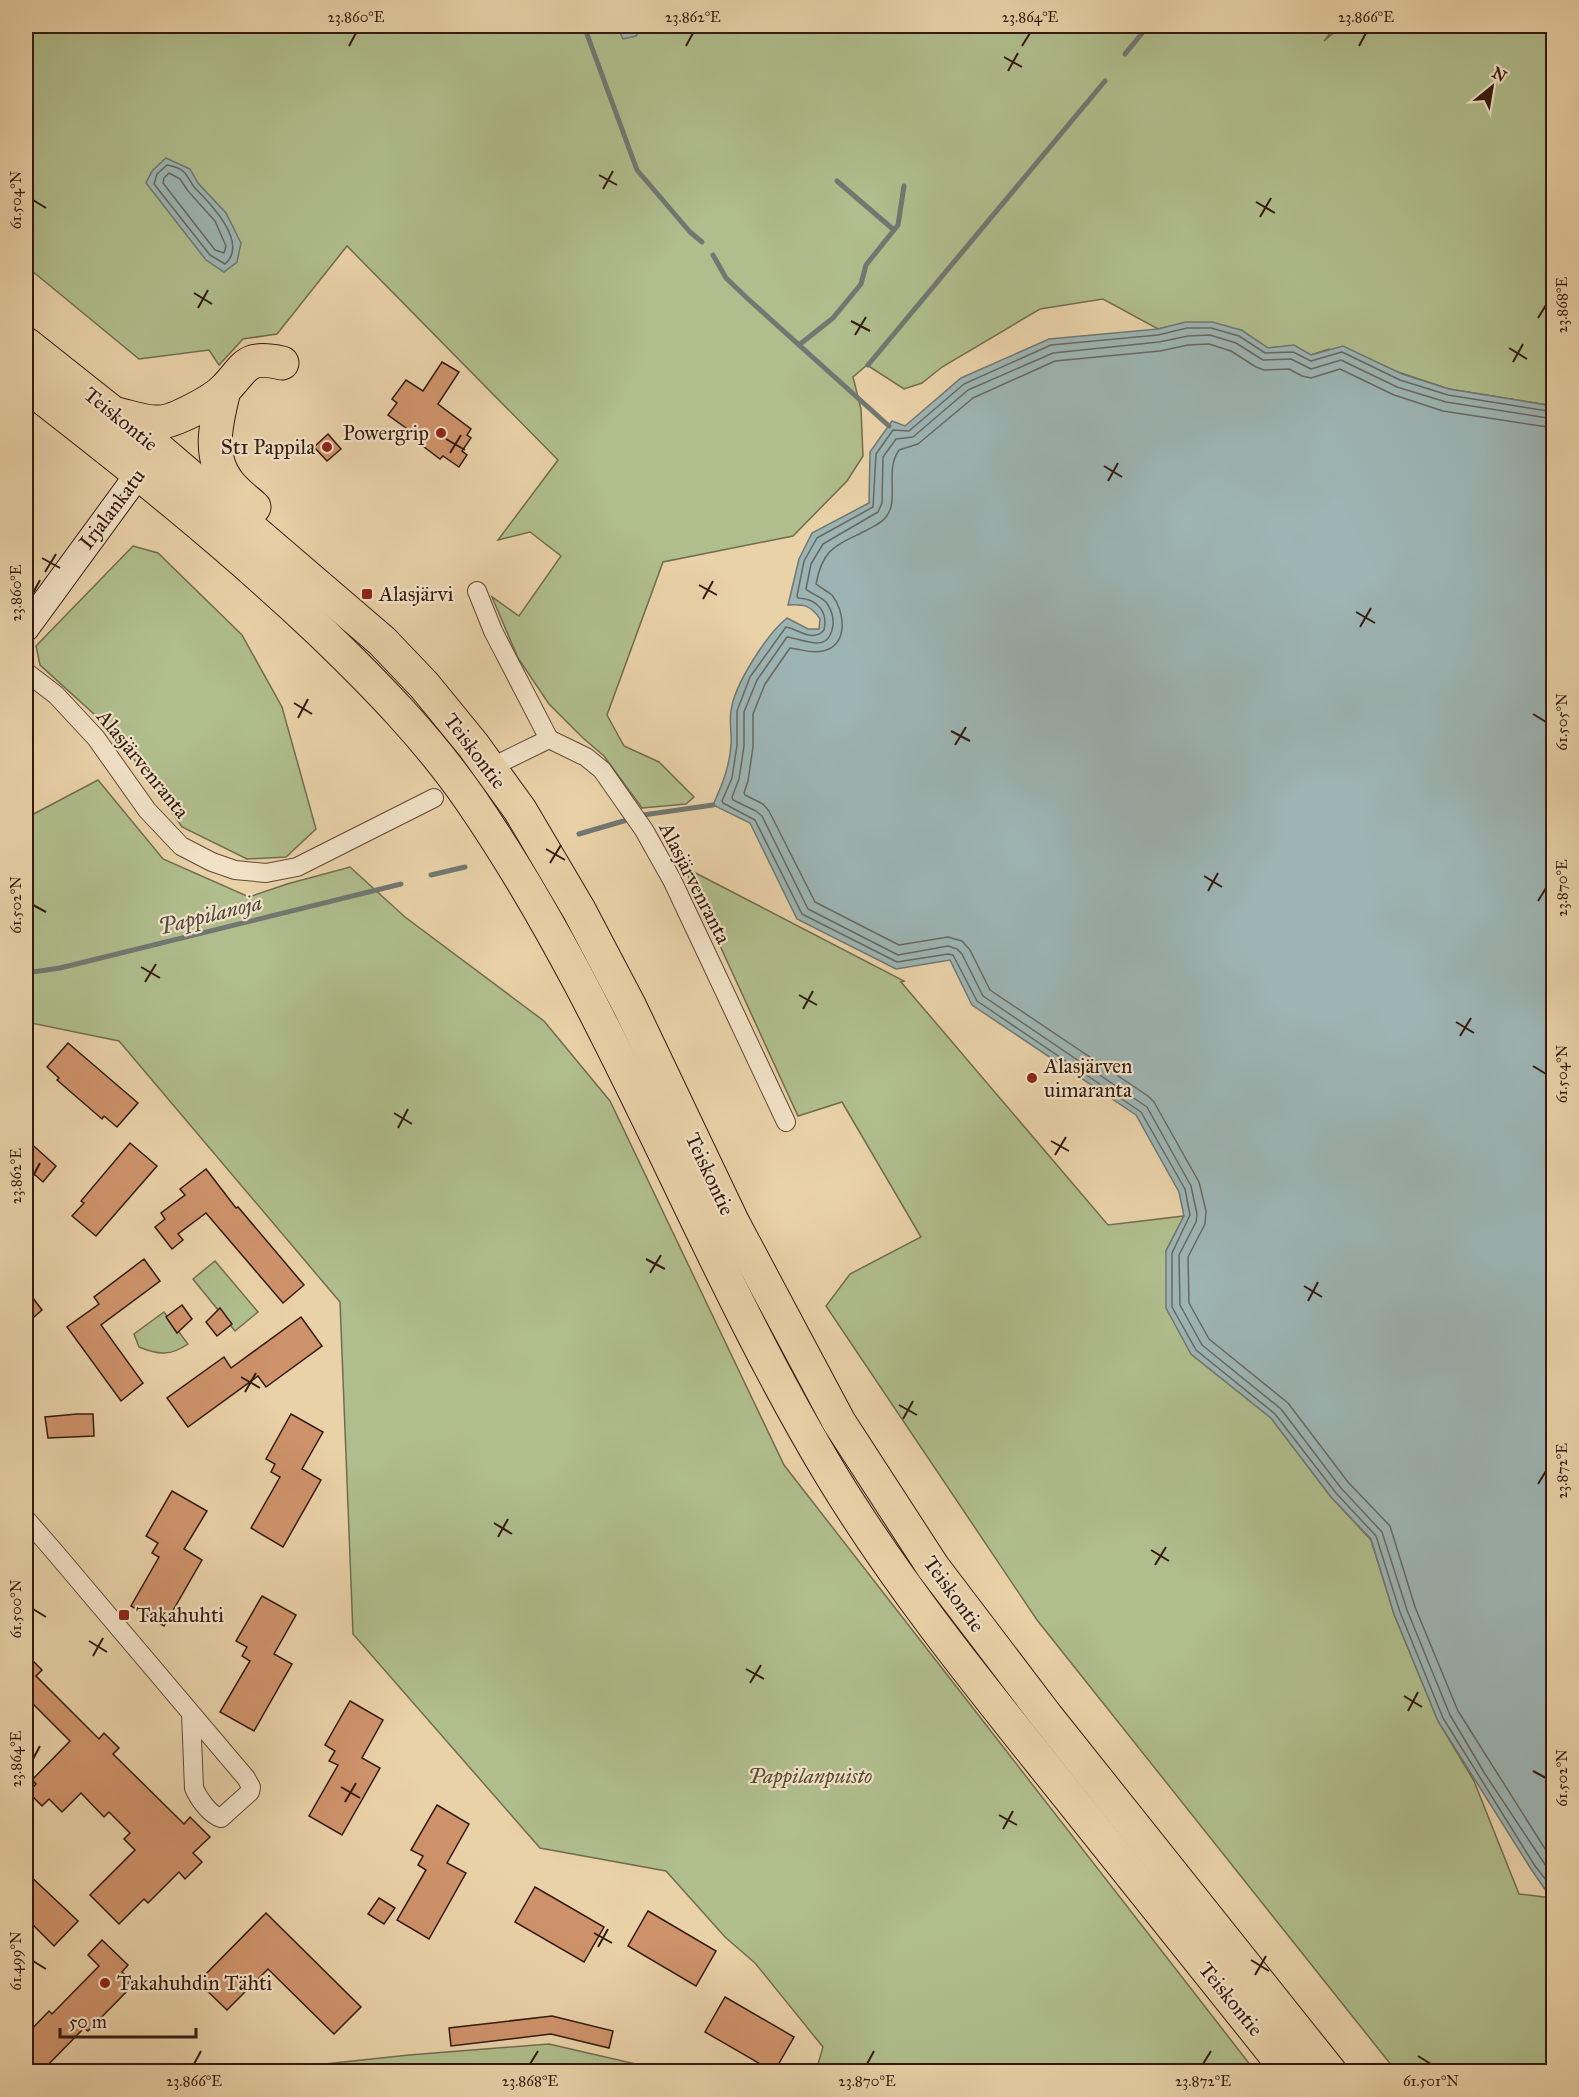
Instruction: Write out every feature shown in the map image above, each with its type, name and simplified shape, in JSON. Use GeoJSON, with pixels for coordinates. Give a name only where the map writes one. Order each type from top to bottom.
{"type":"FeatureCollection","features":[{"type":"Feature","properties":{"kind":"highway","name":"Teiskontie"},"geometry":{"type":"LineString","coordinates":[[26,344],[116,414],[148,461],[281,594],[379,687],[419,732],[468,797],[534,899],[584,988],[708,1245],[786,1394],[834,1479],[884,1554],[963,1664],[1288,2072]]}},
{"type":"Feature","properties":{"kind":"highway"},"geometry":{"type":"LineString","coordinates":[[116,414],[159,423],[193,411],[224,390],[252,361],[264,359],[282,363]]}},
{"type":"Feature","properties":{"kind":"highway","name":"Teiskontie"},"geometry":{"type":"LineString","coordinates":[[26,385],[148,461],[382,641],[424,685],[473,745],[519,810],[567,890],[630,1007],[733,1223],[839,1422],[933,1567],[1047,1717],[1330,2072]]}},
{"type":"Feature","properties":{"kind":"highway"},"geometry":{"type":"LineString","coordinates":[[224,390],[215,434],[218,462],[228,482],[374,617],[382,641]]}},
{"type":"Feature","properties":{"kind":"street","name":"Irjalankatu"},"geometry":{"type":"LineString","coordinates":[[26,628],[148,461]]}},
{"type":"Feature","properties":{"kind":"street"},"geometry":{"type":"LineString","coordinates":[[477,591],[493,631],[549,739],[504,761]]}},
{"type":"Feature","properties":{"kind":"street","name":"Alasjärvenranta"},"geometry":{"type":"LineString","coordinates":[[26,672],[56,695],[96,738],[147,810],[182,846],[212,862],[234,870],[266,873],[297,867],[434,798]]}},
{"type":"Feature","properties":{"kind":"street","name":"Alasjärvenranta"},"geometry":{"type":"LineString","coordinates":[[549,739],[586,757],[602,770],[645,830],[672,880],[786,1122]]}},
{"type":"Feature","properties":{"kind":"street"},"geometry":{"type":"LineString","coordinates":[[26,1519],[191,1713],[246,1778],[251,1787],[248,1794],[221,1818],[215,1816],[194,1788],[191,1713]]}},
{"type":"Feature","properties":{"kind":"green space"},"geometry":{"type":"Polygon","coordinates":[[[26,26],[1336,26],[1324,41],[1342,26],[1553,26],[1553,406],[1449,389],[1329,349],[1311,355],[1294,346],[1268,348],[1241,330],[1184,323],[1158,329],[1103,299],[1040,309],[942,367],[922,383],[904,389],[867,365],[853,377],[861,409],[863,456],[847,481],[793,536],[663,562],[607,715],[624,746],[659,762],[694,797],[686,804],[642,808],[604,756],[549,704],[518,658],[492,597],[519,616],[561,556],[530,532],[498,540],[558,460],[347,246],[277,334],[243,339],[219,365],[209,350],[139,359],[26,266],[26,26]]]}},
{"type":"Feature","properties":{"kind":"green space"},"geometry":{"type":"Polygon","coordinates":[[[133,546],[158,553],[242,635],[282,707],[316,829],[286,857],[247,859],[182,827],[116,734],[40,665],[36,646],[133,546]]]}},
{"type":"Feature","properties":{"kind":"green space","name":"Pappilanpuisto"},"geometry":{"type":"Polygon","coordinates":[[[98,780],[163,859],[249,897],[350,867],[405,917],[544,1021],[610,1101],[784,1465],[1255,2071],[816,2071],[823,2047],[755,1963],[725,1937],[666,1871],[540,1848],[353,1634],[340,1302],[119,1041],[26,1022],[26,818],[98,780]]]}},
{"type":"Feature","properties":{"kind":"green space"},"geometry":{"type":"Polygon","coordinates":[[[684,867],[904,981],[901,982],[1108,1225],[1184,1216],[1166,1251],[1191,1354],[1271,1418],[1331,1497],[1371,1540],[1394,1614],[1438,1721],[1474,1781],[1519,1894],[1552,1898],[1553,2071],[1396,2071],[1037,1620],[826,1306],[850,1274],[921,1237],[842,1102],[798,1116],[684,867]]]}},
{"type":"Feature","properties":{"kind":"green space"},"geometry":{"type":"Polygon","coordinates":[[[215,1261],[258,1312],[235,1331],[193,1279],[215,1261]]]}},
{"type":"Feature","properties":{"kind":"green space"},"geometry":{"type":"Polygon","coordinates":[[[164,1312],[188,1344],[176,1351],[164,1353],[152,1352],[139,1347],[134,1334],[164,1312]]]}},
{"type":"Feature","properties":{"kind":"green space"},"geometry":{"type":"Polygon","coordinates":[[[549,2044],[666,2071],[259,2071],[409,2055],[549,2044]]]}},
{"type":"Feature","properties":{"kind":"water"},"geometry":{"type":"Polygon","coordinates":[[[617,26],[643,26],[636,36],[623,39],[617,26]]]}},
{"type":"Feature","properties":{"kind":"water"},"geometry":{"type":"Polygon","coordinates":[[[166,158],[190,169],[198,183],[226,213],[241,243],[237,262],[224,272],[206,260],[146,183],[152,171],[166,158]]]}},
{"type":"Feature","properties":{"kind":"water"},"geometry":{"type":"Polygon","coordinates":[[[1186,322],[1212,322],[1241,330],[1268,348],[1294,345],[1311,355],[1343,346],[1402,374],[1449,389],[1553,406],[1553,1901],[1438,1721],[1394,1614],[1371,1539],[1331,1497],[1271,1418],[1191,1354],[1166,1308],[1166,1251],[1184,1216],[1179,1192],[1136,1115],[972,1005],[950,960],[896,969],[797,919],[750,823],[713,805],[729,760],[730,715],[738,688],[761,648],[787,618],[808,629],[819,629],[820,619],[810,608],[802,605],[788,605],[799,559],[812,533],[869,503],[870,452],[892,421],[905,426],[961,378],[1049,339],[1158,329],[1186,322]]]}},
{"type":"Feature","properties":{"kind":"building"},"geometry":{"type":"Polygon","coordinates":[[[442,362],[459,372],[438,404],[471,429],[467,435],[471,438],[462,451],[467,455],[459,467],[443,456],[440,459],[415,440],[417,436],[388,415],[397,403],[392,399],[406,380],[423,391],[442,362]]]}},
{"type":"Feature","properties":{"kind":"building"},"geometry":{"type":"Polygon","coordinates":[[[328,434],[341,449],[327,461],[314,447],[328,434]]]}},
{"type":"Feature","properties":{"kind":"building"},"geometry":{"type":"Polygon","coordinates":[[[68,1043],[138,1103],[117,1127],[104,1116],[102,1119],[57,1080],[59,1078],[47,1067],[68,1043]]]}},
{"type":"Feature","properties":{"kind":"building"},"geometry":{"type":"Polygon","coordinates":[[[26,1139],[56,1166],[43,1182],[26,1167],[26,1139]]]}},
{"type":"Feature","properties":{"kind":"building"},"geometry":{"type":"Polygon","coordinates":[[[130,1143],[157,1166],[96,1236],[72,1216],[84,1203],[81,1201],[130,1143]]]}},
{"type":"Feature","properties":{"kind":"building"},"geometry":{"type":"Polygon","coordinates":[[[206,1169],[236,1208],[238,1207],[304,1285],[283,1303],[206,1213],[178,1234],[183,1240],[172,1249],[155,1227],[165,1219],[161,1213],[185,1195],[180,1189],[206,1169]]]}},
{"type":"Feature","properties":{"kind":"building"},"geometry":{"type":"Polygon","coordinates":[[[144,1259],[160,1281],[101,1325],[143,1383],[121,1401],[67,1327],[99,1304],[94,1297],[144,1259]]]}},
{"type":"Feature","properties":{"kind":"building"},"geometry":{"type":"Polygon","coordinates":[[[26,1289],[42,1310],[26,1324],[26,1289]]]}},
{"type":"Feature","properties":{"kind":"building"},"geometry":{"type":"Polygon","coordinates":[[[182,1305],[192,1319],[177,1333],[166,1317],[182,1305]]]}},
{"type":"Feature","properties":{"kind":"building"},"geometry":{"type":"Polygon","coordinates":[[[220,1308],[232,1324],[217,1336],[206,1322],[220,1308]]]}},
{"type":"Feature","properties":{"kind":"building"},"geometry":{"type":"Polygon","coordinates":[[[301,1317],[322,1346],[266,1387],[258,1376],[188,1427],[167,1398],[224,1357],[231,1368],[301,1317]]]}},
{"type":"Feature","properties":{"kind":"building"},"geometry":{"type":"Polygon","coordinates":[[[93,1414],[94,1436],[48,1438],[45,1417],[93,1414]]]}},
{"type":"Feature","properties":{"kind":"building"},"geometry":{"type":"Polygon","coordinates":[[[291,1414],[323,1432],[302,1469],[321,1480],[283,1547],[251,1528],[280,1477],[271,1472],[275,1464],[266,1459],[291,1414]]]}},
{"type":"Feature","properties":{"kind":"building"},"geometry":{"type":"Polygon","coordinates":[[[172,1491],[207,1511],[184,1549],[202,1560],[164,1626],[131,1606],[159,1557],[152,1553],[158,1543],[146,1536],[172,1491]]]}},
{"type":"Feature","properties":{"kind":"building"},"geometry":{"type":"Polygon","coordinates":[[[262,1596],[296,1615],[274,1654],[292,1664],[254,1731],[220,1712],[250,1661],[242,1656],[247,1647],[236,1641],[262,1596]]]}},
{"type":"Feature","properties":{"kind":"building"},"geometry":{"type":"Polygon","coordinates":[[[26,1654],[42,1670],[36,1676],[99,1739],[104,1733],[119,1748],[113,1754],[184,1824],[190,1817],[210,1837],[193,1853],[202,1862],[185,1879],[179,1872],[148,1903],[144,1899],[119,1924],[90,1895],[135,1850],[124,1839],[130,1833],[109,1812],[104,1817],[81,1793],[62,1812],[49,1799],[42,1806],[28,1792],[36,1784],[32,1780],[70,1741],[26,1697],[26,1654]]]}},
{"type":"Feature","properties":{"kind":"building"},"geometry":{"type":"Polygon","coordinates":[[[350,1701],[383,1720],[362,1758],[380,1768],[342,1835],[309,1816],[338,1765],[329,1761],[335,1751],[325,1745],[350,1701]]]}},
{"type":"Feature","properties":{"kind":"building"},"geometry":{"type":"Polygon","coordinates":[[[437,1805],[469,1824],[447,1863],[466,1873],[429,1939],[397,1920],[426,1870],[418,1865],[423,1856],[411,1850],[437,1805]]]}},
{"type":"Feature","properties":{"kind":"building","name":"Takahuhdin Tähti"},"geometry":{"type":"Polygon","coordinates":[[[26,1872],[78,1921],[54,1946],[26,1918],[26,1872]]]}},
{"type":"Feature","properties":{"kind":"building"},"geometry":{"type":"Polygon","coordinates":[[[535,1887],[604,1927],[584,1962],[515,1922],[535,1887]]]}},
{"type":"Feature","properties":{"kind":"building"},"geometry":{"type":"Polygon","coordinates":[[[379,1898],[395,1908],[384,1924],[368,1914],[379,1898]]]}},
{"type":"Feature","properties":{"kind":"building"},"geometry":{"type":"Polygon","coordinates":[[[648,1911],[716,1951],[696,1986],[628,1946],[648,1911]]]}},
{"type":"Feature","properties":{"kind":"building"},"geometry":{"type":"Polygon","coordinates":[[[266,1913],[361,2007],[334,2034],[268,1969],[227,2010],[198,1982],[266,1913]]]}},
{"type":"Feature","properties":{"kind":"building"},"geometry":{"type":"Polygon","coordinates":[[[102,1940],[128,1965],[122,1972],[131,1980],[125,1986],[129,1989],[88,2031],[84,2028],[41,2072],[26,2072],[26,2035],[49,2011],[52,2014],[99,1966],[88,1955],[102,1940]]]}},
{"type":"Feature","properties":{"kind":"building"},"geometry":{"type":"Polygon","coordinates":[[[725,1997],[794,2037],[774,2072],[705,2032],[725,1997]]]}},
{"type":"Feature","properties":{"kind":"building"},"geometry":{"type":"Polygon","coordinates":[[[552,2016],[613,2031],[609,2048],[551,2034],[451,2046],[449,2028],[552,2016]]]}},
{"type":"Feature","properties":{"kind":"waterway"},"geometry":{"type":"LineString","coordinates":[[584,26],[637,170],[690,232],[702,242]]}},
{"type":"Feature","properties":{"kind":"waterway"},"geometry":{"type":"LineString","coordinates":[[1125,54],[1148,26]]}},
{"type":"Feature","properties":{"kind":"waterway"},"geometry":{"type":"LineString","coordinates":[[868,365],[1105,81]]}},
{"type":"Feature","properties":{"kind":"waterway"},"geometry":{"type":"LineString","coordinates":[[837,181],[894,230]]}},
{"type":"Feature","properties":{"kind":"waterway"},"geometry":{"type":"LineString","coordinates":[[799,345],[833,318],[861,284],[866,265],[898,225],[904,186]]}},
{"type":"Feature","properties":{"kind":"waterway"},"geometry":{"type":"LineString","coordinates":[[713,255],[726,278],[889,426]]}},
{"type":"Feature","properties":{"kind":"waterway","name":"Pappilanoja"},"geometry":{"type":"LineString","coordinates":[[643,815],[713,805]]}},
{"type":"Feature","properties":{"kind":"waterway","name":"Pappilanoja"},"geometry":{"type":"LineString","coordinates":[[579,834],[627,820]]}},
{"type":"Feature","properties":{"kind":"waterway","name":"Pappilanoja"},"geometry":{"type":"LineString","coordinates":[[431,875],[465,867]]}},
{"type":"Feature","properties":{"kind":"waterway","name":"Pappilanoja"},"geometry":{"type":"LineString","coordinates":[[26,973],[60,968],[401,884]]}},
{"type":"Feature","properties":{"kind":"place","name":"Powergrip"},"geometry":{"type":"Point","coordinates":[441,433]}},
{"type":"Feature","properties":{"kind":"place","name":"St1 Pappila"},"geometry":{"type":"Point","coordinates":[327,447]}},
{"type":"Feature","properties":{"kind":"place","name":"Alasjärvi"},"geometry":{"type":"Point","coordinates":[367,594]}},
{"type":"Feature","properties":{"kind":"place","name":"Alasjärven uimaranta"},"geometry":{"type":"Point","coordinates":[1032,1078]}},
{"type":"Feature","properties":{"kind":"place","name":"Takahuhti"},"geometry":{"type":"Point","coordinates":[124,1615]}},
{"type":"Feature","properties":{"kind":"place","name":"Takahuhdin Tähti"},"geometry":{"type":"Point","coordinates":[105,1983]}}]}
